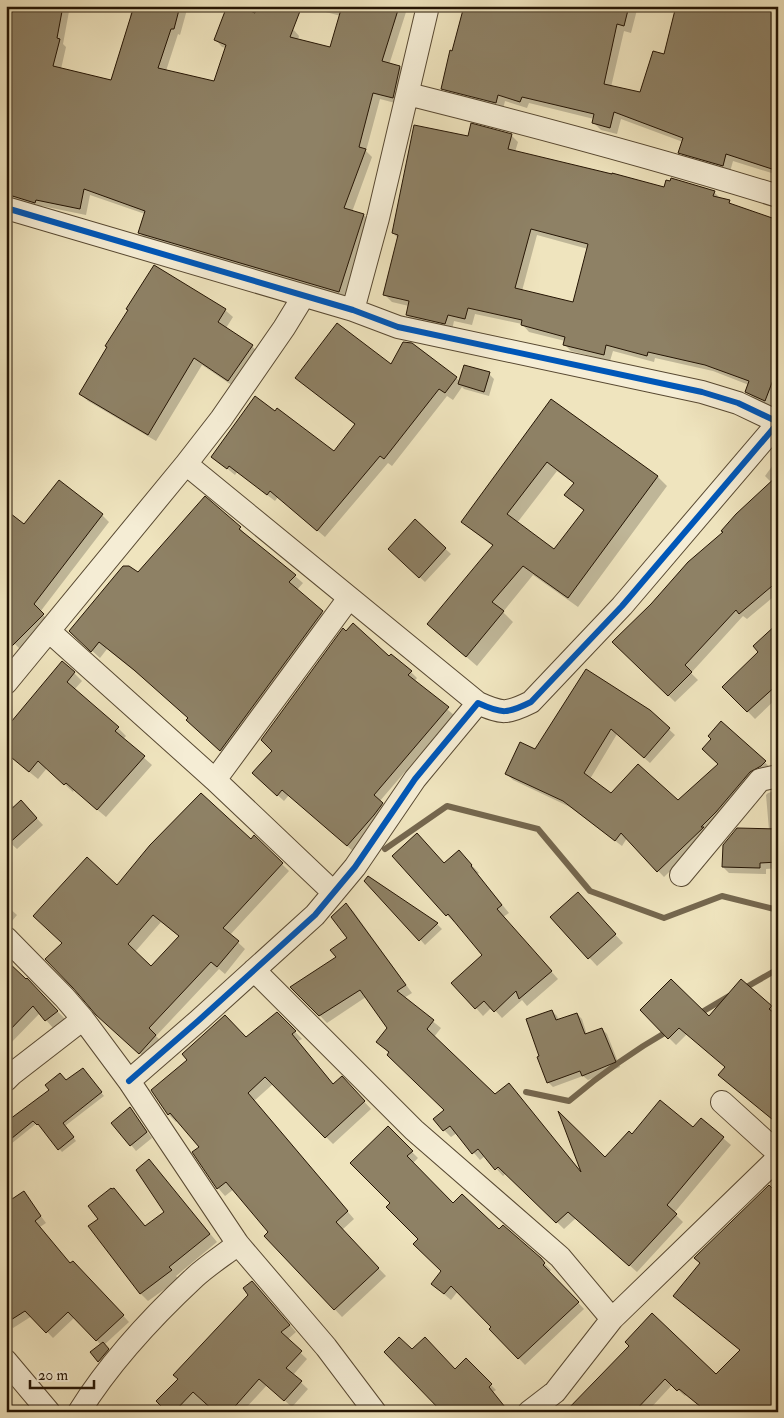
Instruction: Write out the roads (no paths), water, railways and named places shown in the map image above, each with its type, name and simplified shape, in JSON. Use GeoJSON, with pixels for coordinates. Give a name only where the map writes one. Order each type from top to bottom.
{"type":"FeatureCollection","features":[{"type":"Feature","properties":{"kind":"street"},"geometry":{"type":"LineString","coordinates":[[353,310],[378,218],[428,6]]}},
{"type":"Feature","properties":{"kind":"street"},"geometry":{"type":"LineString","coordinates":[[408,94],[557,132],[778,196]]}},
{"type":"Feature","properties":{"kind":"street"},"geometry":{"type":"LineString","coordinates":[[6,208],[353,310],[398,327],[702,392],[738,403],[778,422],[622,606],[531,702],[513,711],[497,712],[478,703],[186,464]]}},
{"type":"Feature","properties":{"kind":"street"},"geometry":{"type":"LineString","coordinates":[[6,682],[50,632],[221,419],[284,328],[303,296]]}},
{"type":"Feature","properties":{"kind":"street"},"geometry":{"type":"LineString","coordinates":[[215,780],[349,598]]}},
{"type":"Feature","properties":{"kind":"street"},"geometry":{"type":"LineString","coordinates":[[50,632],[215,780],[333,892]]}},
{"type":"Feature","properties":{"kind":"street"},"geometry":{"type":"LineString","coordinates":[[128,1081],[315,915],[355,867],[415,780],[478,703]]}},
{"type":"Feature","properties":{"kind":"street"},"geometry":{"type":"LineString","coordinates":[[682,875],[760,780],[778,776]]}},
{"type":"Feature","properties":{"kind":"street"},"geometry":{"type":"LineString","coordinates":[[6,938],[64,996],[83,1019],[128,1081],[238,1244],[326,1348],[375,1412]]}},
{"type":"Feature","properties":{"kind":"street"},"geometry":{"type":"LineString","coordinates":[[254,970],[414,1130],[560,1257],[612,1318]]}},
{"type":"Feature","properties":{"kind":"street"},"geometry":{"type":"LineString","coordinates":[[6,1080],[83,1019]]}},
{"type":"Feature","properties":{"kind":"street"},"geometry":{"type":"LineString","coordinates":[[722,1102],[778,1153]]}},
{"type":"Feature","properties":{"kind":"street"},"geometry":{"type":"LineString","coordinates":[[529,1412],[555,1392],[612,1318],[778,1158]]}},
{"type":"Feature","properties":{"kind":"street"},"geometry":{"type":"LineString","coordinates":[[79,1412],[95,1386],[144,1329],[196,1276],[238,1244]]}},
{"type":"Feature","properties":{"kind":"street"},"geometry":{"type":"LineString","coordinates":[[6,1361],[49,1412]]}},
{"type":"Feature","properties":{"kind":"waterway"},"geometry":{"type":"LineString","coordinates":[[385,849],[447,806],[538,829],[590,891],[664,918],[722,896],[778,910]]}},
{"type":"Feature","properties":{"kind":"waterway"},"geometry":{"type":"LineString","coordinates":[[743,989],[778,969]]}},
{"type":"Feature","properties":{"kind":"waterway"},"geometry":{"type":"LineString","coordinates":[[697,1015],[729,996]]}},
{"type":"Feature","properties":{"kind":"waterway"},"geometry":{"type":"LineString","coordinates":[[526,1092],[569,1101],[617,1063],[668,1031]]}}]}
